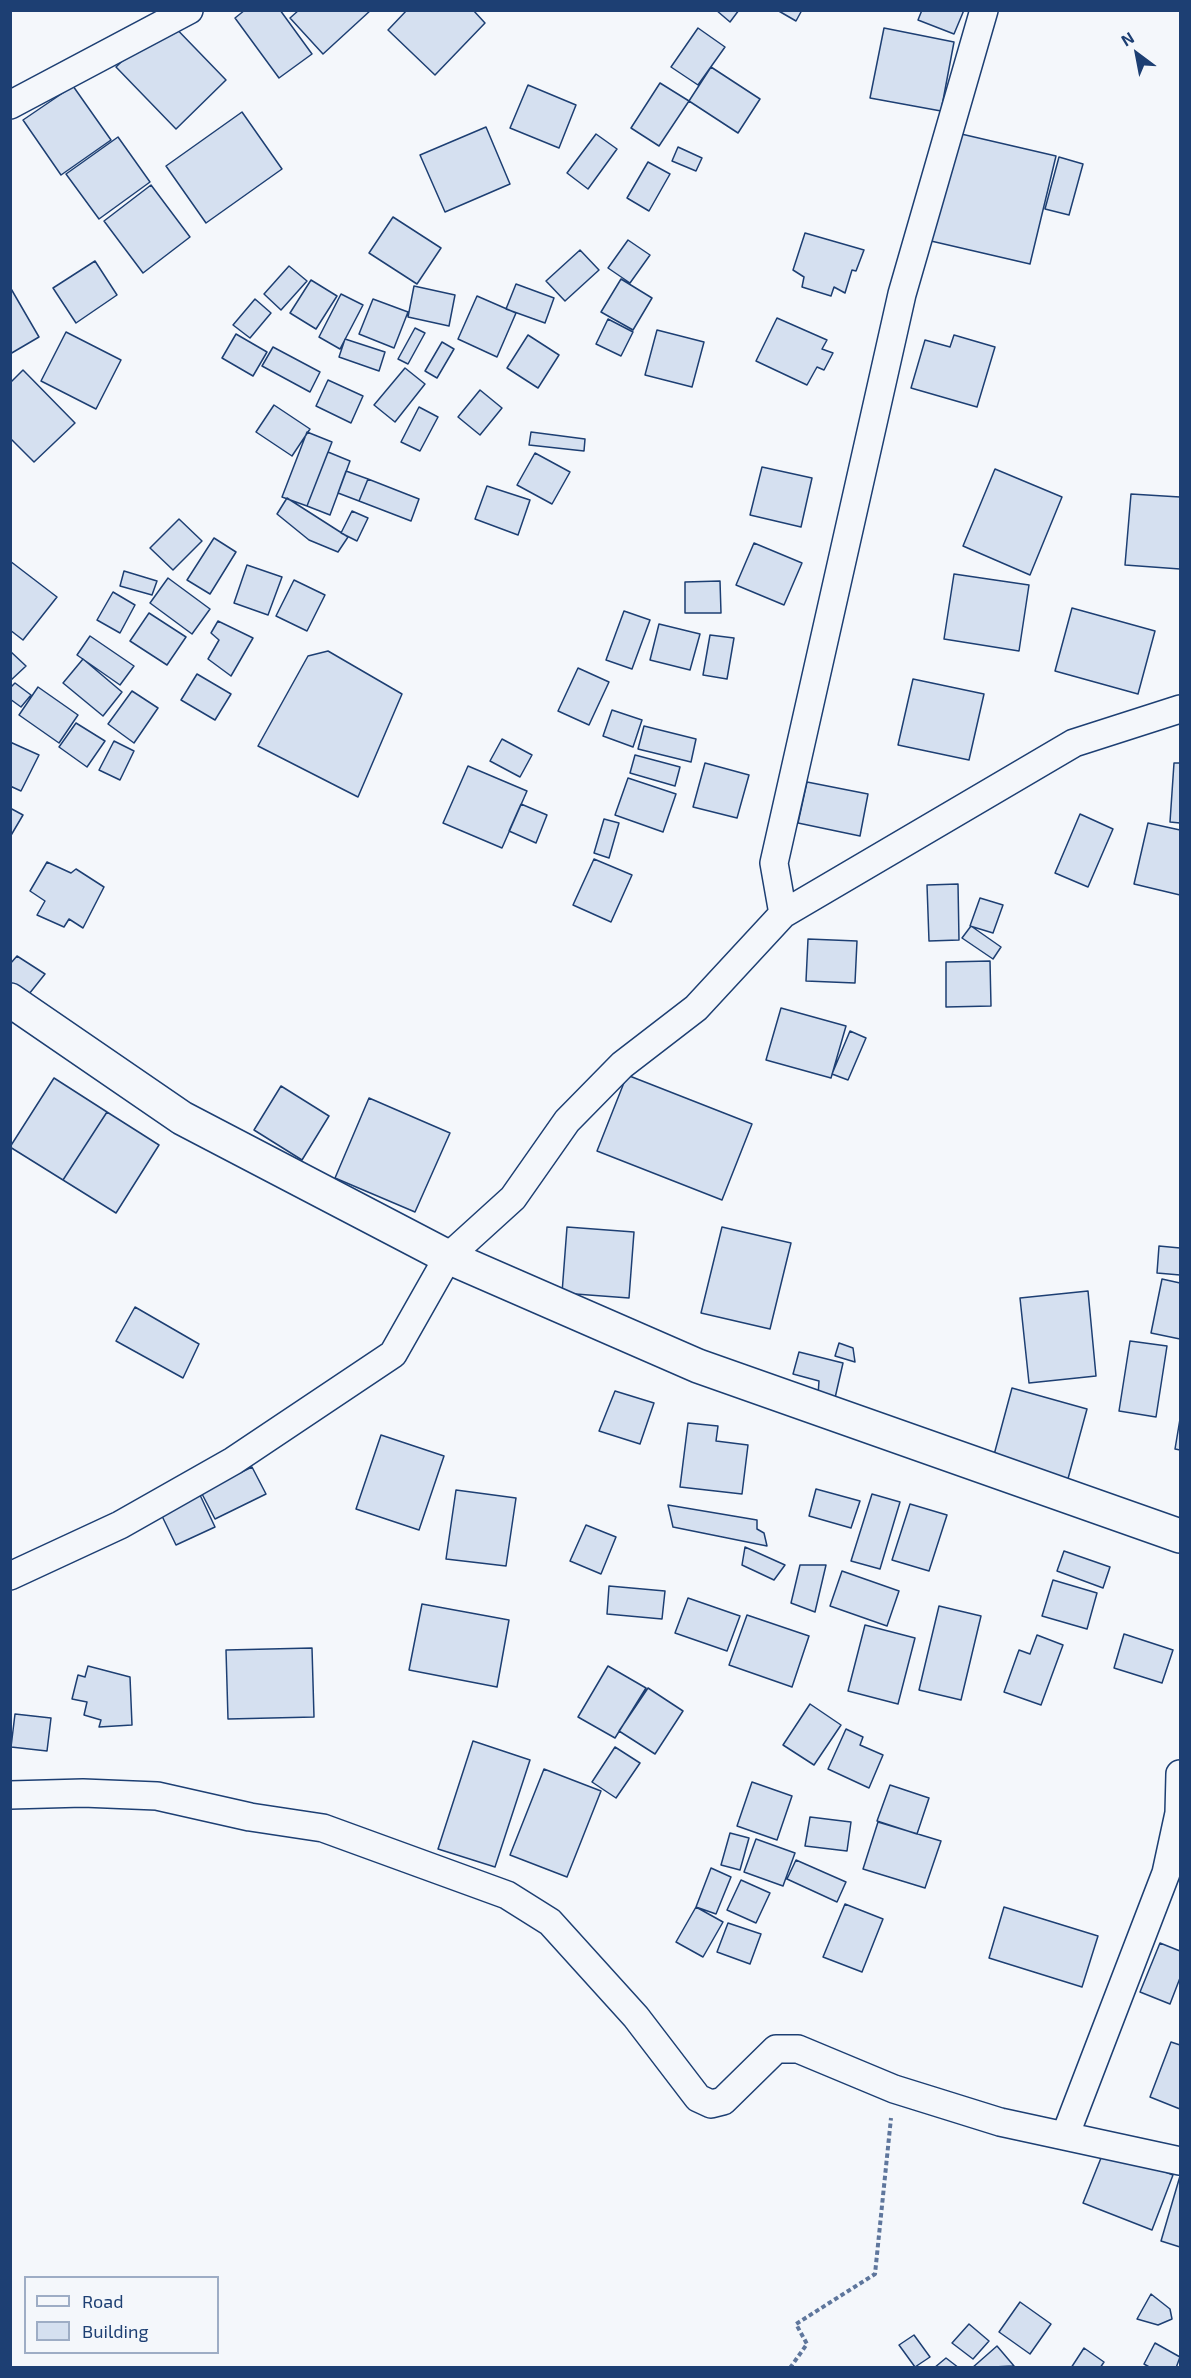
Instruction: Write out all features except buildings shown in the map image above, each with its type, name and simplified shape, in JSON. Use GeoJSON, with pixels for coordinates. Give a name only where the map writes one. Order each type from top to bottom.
{"type":"FeatureCollection","features":[{"type":"Feature","properties":{"kind":"main road"},"geometry":{"type":"LineString","coordinates":[[10,1000],[182,1118],[448,1257],[698,1366],[1180,1536]]}},
{"type":"Feature","properties":{"kind":"street"},"geometry":{"type":"LineString","coordinates":[[10,105],[189,10]]}},
{"type":"Feature","properties":{"kind":"street"},"geometry":{"type":"LineString","coordinates":[[783,914],[774,863],[848,526],[902,294],[984,10]]}},
{"type":"Feature","properties":{"kind":"street"},"geometry":{"type":"LineString","coordinates":[[10,1576],[120,1525],[234,1461],[393,1354],[448,1257],[513,1198],[567,1121],[622,1065],[696,1008],[783,914],[1074,743],[1180,709]]}},
{"type":"Feature","properties":{"kind":"street"},"geometry":{"type":"LineString","coordinates":[[1065,2136],[1166,1873],[1179,1813],[1180,1774]]}},
{"type":"Feature","properties":{"kind":"street"},"geometry":{"type":"LineString","coordinates":[[10,1795],[83,1793],[157,1796],[250,1817],[323,1828],[507,1895],[550,1922],[636,2017],[698,2098],[711,2104],[723,2101],[776,2049],[798,2049],[894,2089],[1000,2122],[1180,2161]]}},
{"type":"Feature","properties":{"kind":"path"},"geometry":{"type":"LineString","coordinates":[[790,2367],[807,2343],[796,2324],[875,2274],[894,2089]]}}]}
